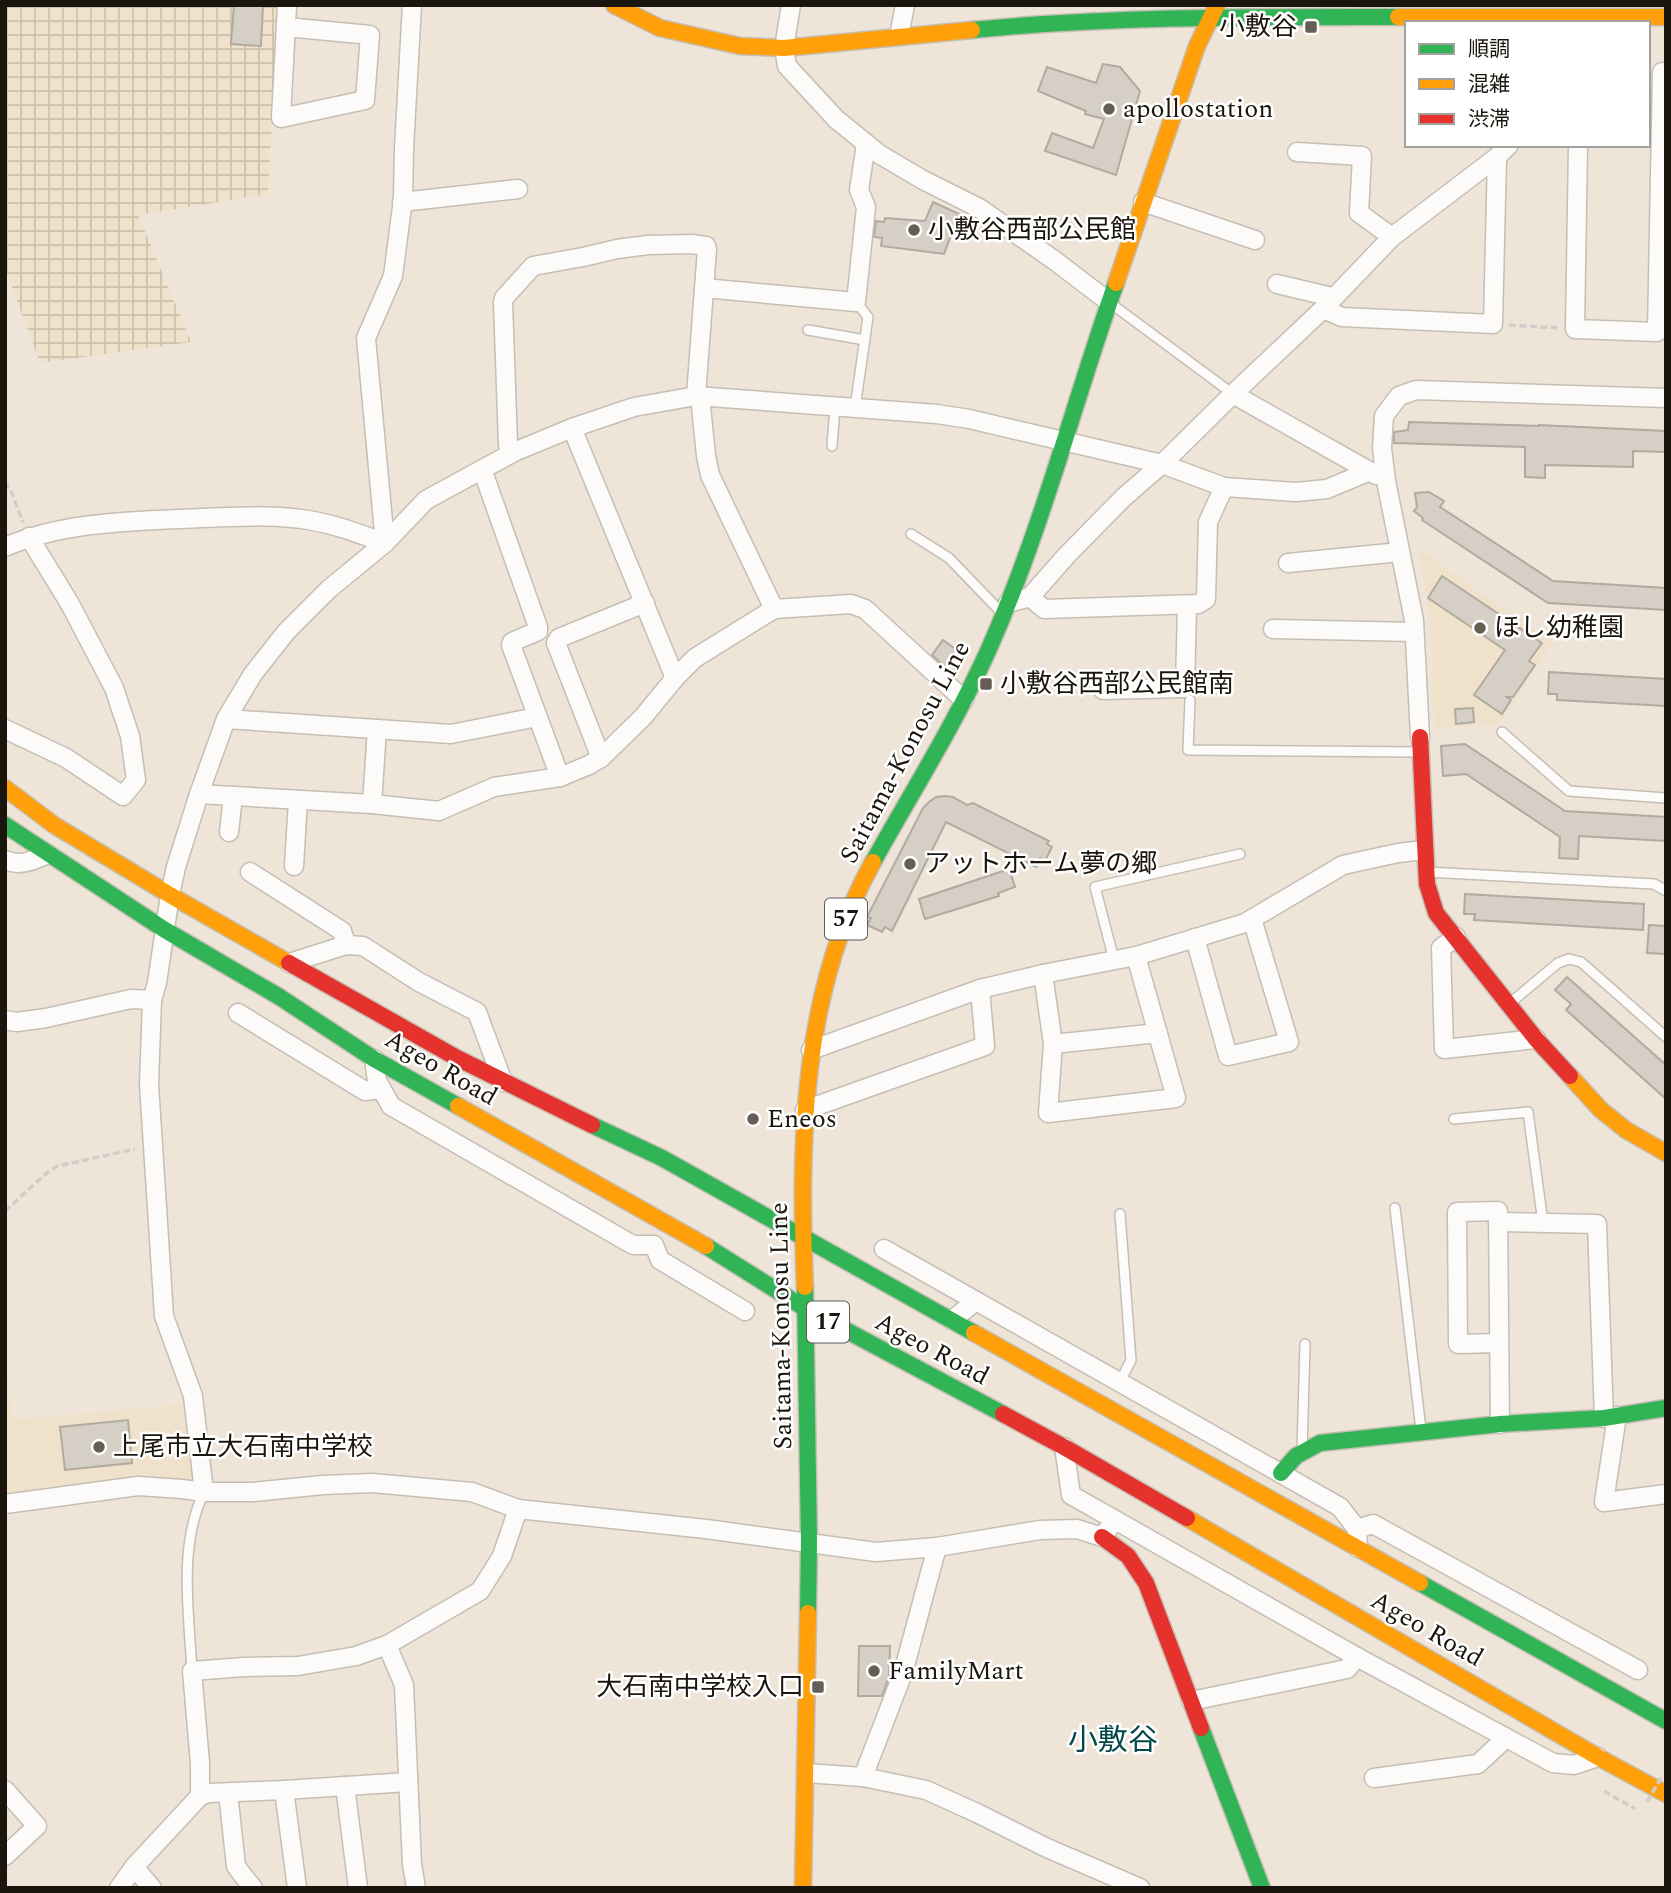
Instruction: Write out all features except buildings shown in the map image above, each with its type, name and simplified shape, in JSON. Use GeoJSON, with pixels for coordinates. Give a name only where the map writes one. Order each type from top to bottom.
{"type":"FeatureCollection","features":[{"type":"Feature","properties":{"kind":"main road"},"geometry":{"type":"LineString","coordinates":[[614,5],[660,28],[681,34],[740,46],[783,48],[1031,24],[1214,11],[1656,16]]}},
{"type":"Feature","properties":{"kind":"main road","name":"Saitama-Konosu Line"},"geometry":{"type":"LineString","coordinates":[[803,1888],[809,1542],[803,1237],[805,1110],[810,1050],[820,1002],[839,932],[868,871],[964,700],[1005,608],[1039,518],[1108,302],[1197,46],[1214,11]]}},
{"type":"Feature","properties":{"kind":"main road"},"geometry":{"type":"LineString","coordinates":[[1419,744],[1427,884],[1436,913],[1536,1039],[1601,1110],[1626,1130],[1666,1153]]}},
{"type":"Feature","properties":{"kind":"main road","name":"Ageo Road"},"geometry":{"type":"LineString","coordinates":[[5,788],[54,825],[289,963],[503,1082],[662,1158],[1666,1721]]}},
{"type":"Feature","properties":{"kind":"main road","name":"Ageo Road"},"geometry":{"type":"LineString","coordinates":[[5,825],[164,930],[278,996],[374,1059],[695,1239],[806,1310],[1063,1447],[1666,1794]]}},
{"type":"Feature","properties":{"kind":"main road"},"geometry":{"type":"LineString","coordinates":[[1281,1473],[1296,1456],[1320,1443],[1500,1424],[1611,1417],[1666,1408]]}},
{"type":"Feature","properties":{"kind":"main road"},"geometry":{"type":"LineString","coordinates":[[1102,1537],[1128,1556],[1146,1583],[1262,1888]]}},
{"type":"Feature","properties":{"kind":"street"},"geometry":{"type":"LineString","coordinates":[[286,27],[370,35],[365,100],[281,118],[287,5]]}},
{"type":"Feature","properties":{"kind":"street"},"geometry":{"type":"LineString","coordinates":[[385,543],[366,338],[393,276],[402,202],[412,5]]}},
{"type":"Feature","properties":{"kind":"street"},"geometry":{"type":"LineString","coordinates":[[790,5],[783,48],[787,65],[836,119],[879,154],[979,208],[1054,260],[1108,302]]}},
{"type":"Feature","properties":{"kind":"street"},"geometry":{"type":"LineString","coordinates":[[899,36],[905,5]]}},
{"type":"Feature","properties":{"kind":"street"},"geometry":{"type":"LineString","coordinates":[[1578,147],[1575,329],[1657,332],[1659,72]]}},
{"type":"Feature","properties":{"kind":"street"},"geometry":{"type":"LineString","coordinates":[[705,288],[856,302],[866,207],[859,190],[866,144]]}},
{"type":"Feature","properties":{"kind":"street"},"geometry":{"type":"LineString","coordinates":[[1005,608],[1030,597],[1066,555],[1123,498],[1162,464],[1328,303],[1392,237],[1503,151]]}},
{"type":"Feature","properties":{"kind":"street"},"geometry":{"type":"LineString","coordinates":[[1277,284],[1328,303],[1342,317],[1493,324],[1503,151]]}},
{"type":"Feature","properties":{"kind":"street"},"geometry":{"type":"LineString","coordinates":[[1297,152],[1362,156],[1359,213],[1392,237]]}},
{"type":"Feature","properties":{"kind":"street"},"geometry":{"type":"LineString","coordinates":[[402,202],[518,189]]}},
{"type":"Feature","properties":{"kind":"street"},"geometry":{"type":"LineString","coordinates":[[1143,202],[1255,240]]}},
{"type":"Feature","properties":{"kind":"street"},"geometry":{"type":"LineString","coordinates":[[510,454],[503,302],[530,268],[533,265],[648,245],[706,246],[708,249],[698,396],[707,467],[774,609]]}},
{"type":"Feature","properties":{"kind":"street"},"geometry":{"type":"LineString","coordinates":[[1419,744],[1414,620],[1386,481],[1382,448],[1384,416],[1399,396],[1416,390],[1666,398]]}},
{"type":"Feature","properties":{"kind":"street"},"geometry":{"type":"LineString","coordinates":[[1233,394],[1386,481]]}},
{"type":"Feature","properties":{"kind":"street"},"geometry":{"type":"LineString","coordinates":[[204,1492],[193,1396],[164,1316],[149,1084],[152,1000],[176,867],[226,719],[253,674],[286,632],[328,589],[385,543],[426,500],[510,454],[572,428],[634,407],[698,396],[937,414],[969,419],[1162,464],[1224,488],[1296,492],[1327,489],[1370,471]]}},
{"type":"Feature","properties":{"kind":"street"},"geometry":{"type":"LineString","coordinates":[[572,428],[675,678]]}},
{"type":"Feature","properties":{"kind":"street"},"geometry":{"type":"LineString","coordinates":[[482,469],[538,627],[537,631],[512,642],[511,645],[560,777]]}},
{"type":"Feature","properties":{"kind":"street"},"geometry":{"type":"LineString","coordinates":[[1030,597],[1044,608],[1198,604],[1206,599],[1208,522],[1224,488]]}},
{"type":"Feature","properties":{"kind":"street"},"geometry":{"type":"LineString","coordinates":[[5,547],[29,537],[94,526],[268,516],[309,520],[385,543]]}},
{"type":"Feature","properties":{"kind":"street"},"geometry":{"type":"LineString","coordinates":[[5,729],[66,758],[123,796],[136,780],[130,736],[114,688],[70,604],[29,537]]}},
{"type":"Feature","properties":{"kind":"street"},"geometry":{"type":"LineString","coordinates":[[1288,563],[1400,552]]}},
{"type":"Feature","properties":{"kind":"street"},"geometry":{"type":"LineString","coordinates":[[601,758],[556,643],[559,638],[645,603]]}},
{"type":"Feature","properties":{"kind":"street"},"geometry":{"type":"LineString","coordinates":[[199,794],[372,804],[439,811],[494,787],[560,777],[601,758],[643,717],[675,678],[704,651],[774,609],[851,604],[859,606],[964,700]]}},
{"type":"Feature","properties":{"kind":"street"},"geometry":{"type":"LineString","coordinates":[[1103,690],[1185,688],[1187,605]]}},
{"type":"Feature","properties":{"kind":"street"},"geometry":{"type":"LineString","coordinates":[[1273,629],[1414,632]]}},
{"type":"Feature","properties":{"kind":"street"},"geometry":{"type":"LineString","coordinates":[[226,719],[451,734],[537,717]]}},
{"type":"Feature","properties":{"kind":"street"},"geometry":{"type":"LineString","coordinates":[[372,804],[377,729]]}},
{"type":"Feature","properties":{"kind":"street"},"geometry":{"type":"LineString","coordinates":[[229,832],[233,796]]}},
{"type":"Feature","properties":{"kind":"street"},"geometry":{"type":"LineString","coordinates":[[294,866],[298,800]]}},
{"type":"Feature","properties":{"kind":"street"},"geometry":{"type":"LineString","coordinates":[[810,1050],[979,989],[1136,956],[1245,923],[1343,865],[1424,850]]}},
{"type":"Feature","properties":{"kind":"street"},"geometry":{"type":"LineString","coordinates":[[5,860],[26,863],[48,854]]}},
{"type":"Feature","properties":{"kind":"street"},"geometry":{"type":"LineString","coordinates":[[250,872],[342,931],[346,944]]}},
{"type":"Feature","properties":{"kind":"street"},"geometry":{"type":"LineString","coordinates":[[1195,938],[1228,1056],[1289,1042],[1252,919]]}},
{"type":"Feature","properties":{"kind":"street"},"geometry":{"type":"LineString","coordinates":[[1456,937],[1441,948],[1444,1049],[1536,1039]]}},
{"type":"Feature","properties":{"kind":"street"},"geometry":{"type":"LineString","coordinates":[[289,963],[346,944],[363,946],[419,982],[477,1012],[503,1082]]}},
{"type":"Feature","properties":{"kind":"street"},"geometry":{"type":"LineString","coordinates":[[1043,974],[1053,1044],[1048,1113],[1176,1098],[1136,956]]}},
{"type":"Feature","properties":{"kind":"street"},"geometry":{"type":"LineString","coordinates":[[805,1110],[985,1046],[979,989]]}},
{"type":"Feature","properties":{"kind":"street"},"geometry":{"type":"LineString","coordinates":[[5,1020],[17,1022],[46,1018],[131,999],[152,1000]]}},
{"type":"Feature","properties":{"kind":"street"},"geometry":{"type":"LineString","coordinates":[[238,1013],[365,1091],[382,1089]]}},
{"type":"Feature","properties":{"kind":"street"},"geometry":{"type":"LineString","coordinates":[[1053,1044],[1158,1033]]}},
{"type":"Feature","properties":{"kind":"street"},"geometry":{"type":"LineString","coordinates":[[374,1059],[377,1081],[391,1106],[633,1245],[695,1239]]}},
{"type":"Feature","properties":{"kind":"street"},"geometry":{"type":"LineString","coordinates":[[1499,1343],[1458,1344],[1457,1212],[1499,1211],[1500,1424]]}},
{"type":"Feature","properties":{"kind":"street"},"geometry":{"type":"LineString","coordinates":[[1498,1222],[1597,1224],[1611,1417],[1604,1502],[1666,1494]]}},
{"type":"Feature","properties":{"kind":"street"},"geometry":{"type":"LineString","coordinates":[[654,1245],[660,1260],[745,1311]]}},
{"type":"Feature","properties":{"kind":"street"},"geometry":{"type":"LineString","coordinates":[[884,1249],[1340,1507],[1357,1529],[1358,1548]]}},
{"type":"Feature","properties":{"kind":"street"},"geometry":{"type":"LineString","coordinates":[[951,1320],[976,1301]]}},
{"type":"Feature","properties":{"kind":"street"},"geometry":{"type":"LineString","coordinates":[[1063,1447],[1071,1495],[1357,1657],[1553,1763],[1574,1765],[1598,1757]]}},
{"type":"Feature","properties":{"kind":"street"},"geometry":{"type":"LineString","coordinates":[[5,1504],[138,1486],[204,1492],[253,1492],[372,1483],[472,1492],[518,1509],[876,1552],[937,1547],[1040,1530],[1077,1529],[1102,1537],[1115,1520]]}},
{"type":"Feature","properties":{"kind":"street"},"geometry":{"type":"LineString","coordinates":[[200,1796],[200,1763],[192,1671],[298,1666],[356,1656],[387,1645],[480,1591],[502,1556],[518,1509]]}},
{"type":"Feature","properties":{"kind":"street"},"geometry":{"type":"LineString","coordinates":[[1357,1529],[1373,1524],[1638,1671]]}},
{"type":"Feature","properties":{"kind":"street"},"geometry":{"type":"LineString","coordinates":[[863,1777],[902,1673],[937,1547]]}},
{"type":"Feature","properties":{"kind":"street"},"geometry":{"type":"LineString","coordinates":[[387,1645],[404,1685],[412,1864],[416,1888]]}},
{"type":"Feature","properties":{"kind":"street"},"geometry":{"type":"LineString","coordinates":[[1191,1701],[1347,1669],[1357,1657]]}},
{"type":"Feature","properties":{"kind":"street"},"geometry":{"type":"LineString","coordinates":[[1374,1778],[1478,1764],[1506,1738]]}},
{"type":"Feature","properties":{"kind":"street"},"geometry":{"type":"LineString","coordinates":[[806,1773],[863,1777],[926,1790],[977,1813],[1111,1882],[1140,1888]]}},
{"type":"Feature","properties":{"kind":"street"},"geometry":{"type":"LineString","coordinates":[[119,1888],[134,1867],[200,1796],[209,1793],[408,1782]]}},
{"type":"Feature","properties":{"kind":"street"},"geometry":{"type":"LineString","coordinates":[[345,1786],[358,1888]]}},
{"type":"Feature","properties":{"kind":"street"},"geometry":{"type":"LineString","coordinates":[[5,1790],[37,1826],[5,1856]]}},
{"type":"Feature","properties":{"kind":"street"},"geometry":{"type":"LineString","coordinates":[[284,1790],[297,1888]]}},
{"type":"Feature","properties":{"kind":"street"},"geometry":{"type":"LineString","coordinates":[[228,1793],[236,1866],[253,1888]]}},
{"type":"Feature","properties":{"kind":"street"},"geometry":{"type":"LineString","coordinates":[[134,1867],[152,1888]]}},
{"type":"Feature","properties":{"kind":"lane"},"geometry":{"type":"LineString","coordinates":[[855,408],[868,317],[856,302]]}},
{"type":"Feature","properties":{"kind":"lane"},"geometry":{"type":"LineString","coordinates":[[1108,302],[1233,394]]}},
{"type":"Feature","properties":{"kind":"lane"},"geometry":{"type":"LineString","coordinates":[[808,330],[864,340]]}},
{"type":"Feature","properties":{"kind":"lane"},"geometry":{"type":"LineString","coordinates":[[832,446],[835,406]]}},
{"type":"Feature","properties":{"kind":"lane"},"geometry":{"type":"LineString","coordinates":[[911,534],[949,558],[1005,608]]}},
{"type":"Feature","properties":{"kind":"lane"},"geometry":{"type":"LineString","coordinates":[[1190,700],[1188,750],[1419,744]]}},
{"type":"Feature","properties":{"kind":"lane"},"geometry":{"type":"LineString","coordinates":[[1502,732],[1569,791],[1666,798]]}},
{"type":"Feature","properties":{"kind":"lane"},"geometry":{"type":"LineString","coordinates":[[1114,960],[1095,887],[1240,853]]}},
{"type":"Feature","properties":{"kind":"lane"},"geometry":{"type":"LineString","coordinates":[[1426,872],[1654,884],[1666,891]]}},
{"type":"Feature","properties":{"kind":"lane"},"geometry":{"type":"LineString","coordinates":[[1508,1005],[1558,963],[1569,958],[1581,962],[1666,1037]]}},
{"type":"Feature","properties":{"kind":"lane"},"geometry":{"type":"LineString","coordinates":[[1454,1119],[1528,1112],[1543,1223]]}},
{"type":"Feature","properties":{"kind":"lane"},"geometry":{"type":"LineString","coordinates":[[1395,1208],[1421,1432]]}},
{"type":"Feature","properties":{"kind":"lane"},"geometry":{"type":"LineString","coordinates":[[1120,1214],[1131,1360],[1120,1382]]}},
{"type":"Feature","properties":{"kind":"lane"},"geometry":{"type":"LineString","coordinates":[[1302,1452],[1306,1344]]}},
{"type":"Feature","properties":{"kind":"lane"},"geometry":{"type":"LineString","coordinates":[[192,1671],[189,1546],[196,1508],[204,1492]]}},
{"type":"Feature","properties":{"kind":"path"},"geometry":{"type":"LineString","coordinates":[[1493,324],[1575,329]]}},
{"type":"Feature","properties":{"kind":"path"},"geometry":{"type":"LineString","coordinates":[[5,482],[29,537]]}},
{"type":"Feature","properties":{"kind":"path"},"geometry":{"type":"LineString","coordinates":[[5,1211],[58,1166],[154,1145]]}},
{"type":"Feature","properties":{"kind":"path"},"geometry":{"type":"LineString","coordinates":[[1647,1802],[1661,1778]]}},
{"type":"Feature","properties":{"kind":"shaded area"},"geometry":{"type":"Polygon","coordinates":[[[5,5],[278,5],[268,194],[138,215],[191,342],[40,363],[5,267],[5,5]]]}},
{"type":"Feature","properties":{"kind":"shaded area","name":"ほし幼稚園"},"geometry":{"type":"Polygon","coordinates":[[[1418,549],[1553,643],[1499,725],[1434,728],[1430,613],[1418,549]]]}},
{"type":"Feature","properties":{"kind":"shaded area","name":"上尾市立大石南中学校"},"geometry":{"type":"Polygon","coordinates":[[[5,1353],[12,1420],[187,1404],[197,1475],[192,1481],[126,1478],[5,1496],[5,1353]]]}},
{"type":"Feature","properties":{"kind":"traffic: fast"},"geometry":{"type":"LineString","coordinates":[[972,30],[1132,20],[1398,17]]}},
{"type":"Feature","properties":{"kind":"traffic: fast"},"geometry":{"type":"LineString","coordinates":[[873,862],[962,705],[1007,606],[1040,515],[1116,283]]}},
{"type":"Feature","properties":{"kind":"traffic: fast"},"geometry":{"type":"LineString","coordinates":[[5,825],[165,930],[278,996],[374,1059],[458,1106]]}},
{"type":"Feature","properties":{"kind":"traffic: fast"},"geometry":{"type":"LineString","coordinates":[[592,1125],[662,1158],[974,1333]]}},
{"type":"Feature","properties":{"kind":"traffic: fast"},"geometry":{"type":"LineString","coordinates":[[706,1246],[806,1309],[1003,1414]]}},
{"type":"Feature","properties":{"kind":"traffic: fast"},"geometry":{"type":"LineString","coordinates":[[805,1287],[808,1613]]}},
{"type":"Feature","properties":{"kind":"traffic: fast"},"geometry":{"type":"LineString","coordinates":[[1281,1473],[1296,1456],[1320,1443],[1500,1424],[1604,1418],[1666,1408]]}},
{"type":"Feature","properties":{"kind":"traffic: fast"},"geometry":{"type":"LineString","coordinates":[[1420,1583],[1666,1721]]}},
{"type":"Feature","properties":{"kind":"traffic: fast"},"geometry":{"type":"LineString","coordinates":[[1201,1728],[1262,1888]]}},
{"type":"Feature","properties":{"kind":"traffic: slow"},"geometry":{"type":"LineString","coordinates":[[614,5],[660,28],[740,46],[784,48],[972,30]]}},
{"type":"Feature","properties":{"kind":"traffic: slow"},"geometry":{"type":"LineString","coordinates":[[1116,283],[1197,46],[1217,5]]}},
{"type":"Feature","properties":{"kind":"traffic: slow"},"geometry":{"type":"LineString","coordinates":[[1398,17],[1666,17]]}},
{"type":"Feature","properties":{"kind":"traffic: slow"},"geometry":{"type":"LineString","coordinates":[[5,788],[54,825],[289,963]]}},
{"type":"Feature","properties":{"kind":"traffic: slow"},"geometry":{"type":"LineString","coordinates":[[805,1287],[805,1123],[818,1015],[831,963],[849,911],[873,862]]}},
{"type":"Feature","properties":{"kind":"traffic: slow"},"geometry":{"type":"LineString","coordinates":[[1570,1076],[1601,1110],[1626,1130],[1666,1153]]}},
{"type":"Feature","properties":{"kind":"traffic: slow"},"geometry":{"type":"LineString","coordinates":[[458,1106],[706,1246]]}},
{"type":"Feature","properties":{"kind":"traffic: slow"},"geometry":{"type":"LineString","coordinates":[[974,1333],[1420,1583]]}},
{"type":"Feature","properties":{"kind":"traffic: slow"},"geometry":{"type":"LineString","coordinates":[[1187,1518],[1666,1794]]}},
{"type":"Feature","properties":{"kind":"traffic: slow"},"geometry":{"type":"LineString","coordinates":[[803,1888],[808,1613]]}},
{"type":"Feature","properties":{"kind":"traffic: jam"},"geometry":{"type":"LineString","coordinates":[[1420,737],[1427,884],[1436,913],[1536,1039],[1570,1076]]}},
{"type":"Feature","properties":{"kind":"traffic: jam"},"geometry":{"type":"LineString","coordinates":[[289,963],[457,1058],[592,1125]]}},
{"type":"Feature","properties":{"kind":"traffic: jam"},"geometry":{"type":"LineString","coordinates":[[1003,1414],[1187,1518]]}},
{"type":"Feature","properties":{"kind":"traffic: jam"},"geometry":{"type":"LineString","coordinates":[[1102,1537],[1128,1556],[1146,1583],[1201,1728]]}},
{"type":"Feature","properties":{"kind":"place","name":"小敷谷"},"geometry":{"type":"Point","coordinates":[1311,27]}},
{"type":"Feature","properties":{"kind":"place","name":"apollostation"},"geometry":{"type":"Point","coordinates":[1109,109]}},
{"type":"Feature","properties":{"kind":"place","name":"小敷谷西部公民館"},"geometry":{"type":"Point","coordinates":[914,230]}},
{"type":"Feature","properties":{"kind":"place","name":"ほし幼稚園"},"geometry":{"type":"Point","coordinates":[1480,628]}},
{"type":"Feature","properties":{"kind":"place","name":"小敷谷西部公民館南"},"geometry":{"type":"Point","coordinates":[986,684]}},
{"type":"Feature","properties":{"kind":"place","name":"アットホーム夢の郷"},"geometry":{"type":"Point","coordinates":[910,864]}},
{"type":"Feature","properties":{"kind":"place","name":"Eneos"},"geometry":{"type":"Point","coordinates":[753,1119]}},
{"type":"Feature","properties":{"kind":"place","name":"上尾市立大石南中学校"},"geometry":{"type":"Point","coordinates":[99,1447]}},
{"type":"Feature","properties":{"kind":"place","name":"FamilyMart"},"geometry":{"type":"Point","coordinates":[874,1671]}},
{"type":"Feature","properties":{"kind":"place","name":"大石南中学校入口"},"geometry":{"type":"Point","coordinates":[818,1687]}},
{"type":"Feature","properties":{"kind":"district","name":"小敷谷"},"geometry":{"type":"Point","coordinates":[1113,1741]}}]}
